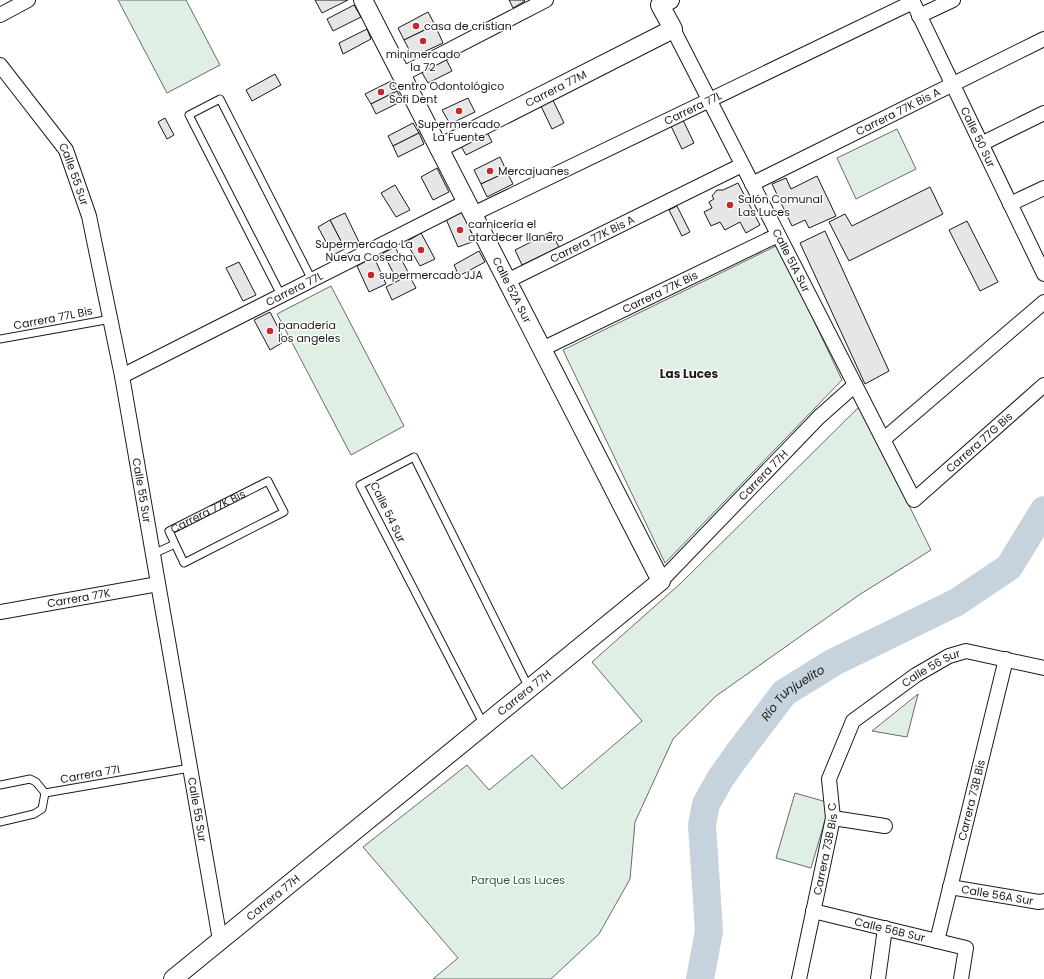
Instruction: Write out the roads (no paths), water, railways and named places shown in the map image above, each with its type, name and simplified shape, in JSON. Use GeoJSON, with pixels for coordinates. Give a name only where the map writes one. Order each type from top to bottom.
{"type":"FeatureCollection","features":[{"type":"Feature","properties":{"kind":"street"},"geometry":{"type":"LineString","coordinates":[[0,15],[28,0]]}},
{"type":"Feature","properties":{"kind":"street","name":"Calle 52A Sur"},"geometry":{"type":"LineString","coordinates":[[363,0],[662,581]]}},
{"type":"Feature","properties":{"kind":"street"},"geometry":{"type":"LineString","coordinates":[[401,75],[546,0]]}},
{"type":"Feature","properties":{"kind":"street"},"geometry":{"type":"LineString","coordinates":[[919,16],[953,0]]}},
{"type":"Feature","properties":{"kind":"street","name":"Calle 50 Sur"},"geometry":{"type":"LineString","coordinates":[[912,1],[1044,274]]}},
{"type":"Feature","properties":{"kind":"street","name":"Carrera 77L"},"geometry":{"type":"LineString","coordinates":[[122,376],[312,280],[709,100],[912,1]]}},
{"type":"Feature","properties":{"kind":"street","name":"Calle 51A Sur"},"geometry":{"type":"LineString","coordinates":[[663,2],[673,29],[914,500]]}},
{"type":"Feature","properties":{"kind":"street","name":"Carrera 77M"},"geometry":{"type":"LineString","coordinates":[[439,148],[673,29]]}},
{"type":"Feature","properties":{"kind":"street","name":"Carrera 77K Bis A"},"geometry":{"type":"LineString","coordinates":[[752,184],[1044,39]]}},
{"type":"Feature","properties":{"kind":"street","name":"Calle 55 Sur"},"geometry":{"type":"LineString","coordinates":[[0,65],[66,150],[89,216],[122,376],[220,940]]}},
{"type":"Feature","properties":{"kind":"street"},"geometry":{"type":"LineString","coordinates":[[981,144],[1044,113]]}},
{"type":"Feature","properties":{"kind":"street","name":"Carrera 77K Bis A"},"geometry":{"type":"LineString","coordinates":[[507,281],[742,165]]}},
{"type":"Feature","properties":{"kind":"street"},"geometry":{"type":"LineString","coordinates":[[1010,204],[1044,188]]}},
{"type":"Feature","properties":{"kind":"street","name":"Carrera 77K Bis"},"geometry":{"type":"LineString","coordinates":[[542,349],[778,235]]}},
{"type":"Feature","properties":{"kind":"street"},"geometry":{"type":"LineString","coordinates":[[884,439],[1044,302]]}},
{"type":"Feature","properties":{"kind":"street","name":"Carrera 77H"},"geometry":{"type":"LineString","coordinates":[[173,979],[662,581],[819,417],[855,385]]}},
{"type":"Feature","properties":{"kind":"street","name":"Carrera 77G Bis"},"geometry":{"type":"LineString","coordinates":[[914,500],[1044,385]]}},
{"type":"Feature","properties":{"kind":"street","name":"Carrera 77K"},"geometry":{"type":"LineString","coordinates":[[0,612],[158,584]]}},
{"type":"Feature","properties":{"kind":"street","name":"Calle 56 Sur"},"geometry":{"type":"LineString","coordinates":[[853,721],[916,675],[949,656],[966,651],[1044,668]]}},
{"type":"Feature","properties":{"kind":"street","name":"Carrera 73B Bis"},"geometry":{"type":"LineString","coordinates":[[937,941],[1006,659]]}},
{"type":"Feature","properties":{"kind":"street","name":"Carrera 73B Bis C"},"geometry":{"type":"LineString","coordinates":[[799,979],[833,818],[829,779],[853,721]]}},
{"type":"Feature","properties":{"kind":"street"},"geometry":{"type":"LineString","coordinates":[[833,818],[886,826]]}},
{"type":"Feature","properties":{"kind":"street","name":"Calle 56A Sur"},"geometry":{"type":"LineString","coordinates":[[950,887],[1039,902],[1044,901]]}},
{"type":"Feature","properties":{"kind":"street","name":"Calle 56B Sur"},"geometry":{"type":"LineString","coordinates":[[813,911],[966,948],[961,979]]}},
{"type":"Feature","properties":{"kind":"street"},"geometry":{"type":"LineString","coordinates":[[878,979],[886,928]]}},
{"type":"Feature","properties":{"kind":"lane"},"geometry":{"type":"LineString","coordinates":[[281,295],[189,115],[220,99],[312,280]]}},
{"type":"Feature","properties":{"kind":"lane","name":"Carrera 77L Bis"},"geometry":{"type":"LineString","coordinates":[[0,339],[111,319]]}},
{"type":"Feature","properties":{"kind":"lane","name":"Calle 54 Sur"},"geometry":{"type":"LineString","coordinates":[[484,725],[360,485],[414,457],[529,688]]}},
{"type":"Feature","properties":{"kind":"lane","name":"Carrera 77K Bis"},"geometry":{"type":"LineString","coordinates":[[268,482],[284,512],[184,563],[175,544],[169,531],[268,482]]}},
{"type":"Feature","properties":{"kind":"lane","name":"Carrera 77K Bis"},"geometry":{"type":"LineString","coordinates":[[153,554],[175,544]]}},
{"type":"Feature","properties":{"kind":"lane","name":"Carrera 77I"},"geometry":{"type":"LineString","coordinates":[[45,794],[190,768]]}},
{"type":"Feature","properties":{"kind":"lane"},"geometry":{"type":"LineString","coordinates":[[0,785],[30,779],[36,782],[45,794],[42,809],[34,814],[0,822]]}},
{"type":"Feature","properties":{"kind":"waterway","name":"Río Tunjuelito"},"geometry":{"type":"LineString","coordinates":[[700,979],[709,931],[702,825],[706,804],[720,779],[737,755],[784,693],[834,662],[957,602],[1009,567],[1044,510]]}},
{"type":"Feature","properties":{"kind":"place","name":"casa de cristian"},"geometry":{"type":"Point","coordinates":[416,26]}},
{"type":"Feature","properties":{"kind":"place","name":"minimercado la 72"},"geometry":{"type":"Point","coordinates":[423,41]}},
{"type":"Feature","properties":{"kind":"place","name":"Centro Odontológico Sofi Dent"},"geometry":{"type":"Point","coordinates":[381,92]}},
{"type":"Feature","properties":{"kind":"place","name":"Supermercado La Fuente"},"geometry":{"type":"Point","coordinates":[459,111]}},
{"type":"Feature","properties":{"kind":"place","name":"Mercajuanes"},"geometry":{"type":"Point","coordinates":[490,171]}},
{"type":"Feature","properties":{"kind":"place","name":"Salón Comunal Las Luces"},"geometry":{"type":"Point","coordinates":[730,205]}},
{"type":"Feature","properties":{"kind":"place","name":"carnicería el atardecer llanero"},"geometry":{"type":"Point","coordinates":[460,230]}},
{"type":"Feature","properties":{"kind":"place","name":"Supermercado La Nueva Cosecha"},"geometry":{"type":"Point","coordinates":[421,250]}},
{"type":"Feature","properties":{"kind":"place","name":"supermercado JJA"},"geometry":{"type":"Point","coordinates":[371,275]}},
{"type":"Feature","properties":{"kind":"place","name":"panadería los angeles"},"geometry":{"type":"Point","coordinates":[270,331]}},
{"type":"Feature","properties":{"kind":"district","name":"Las Luces"},"geometry":{"type":"Point","coordinates":[689,374]}},
{"type":"Feature","properties":{"kind":"park label","name":"Parque Las Luces"},"geometry":{"type":"Point","coordinates":[518,880]}}]}
